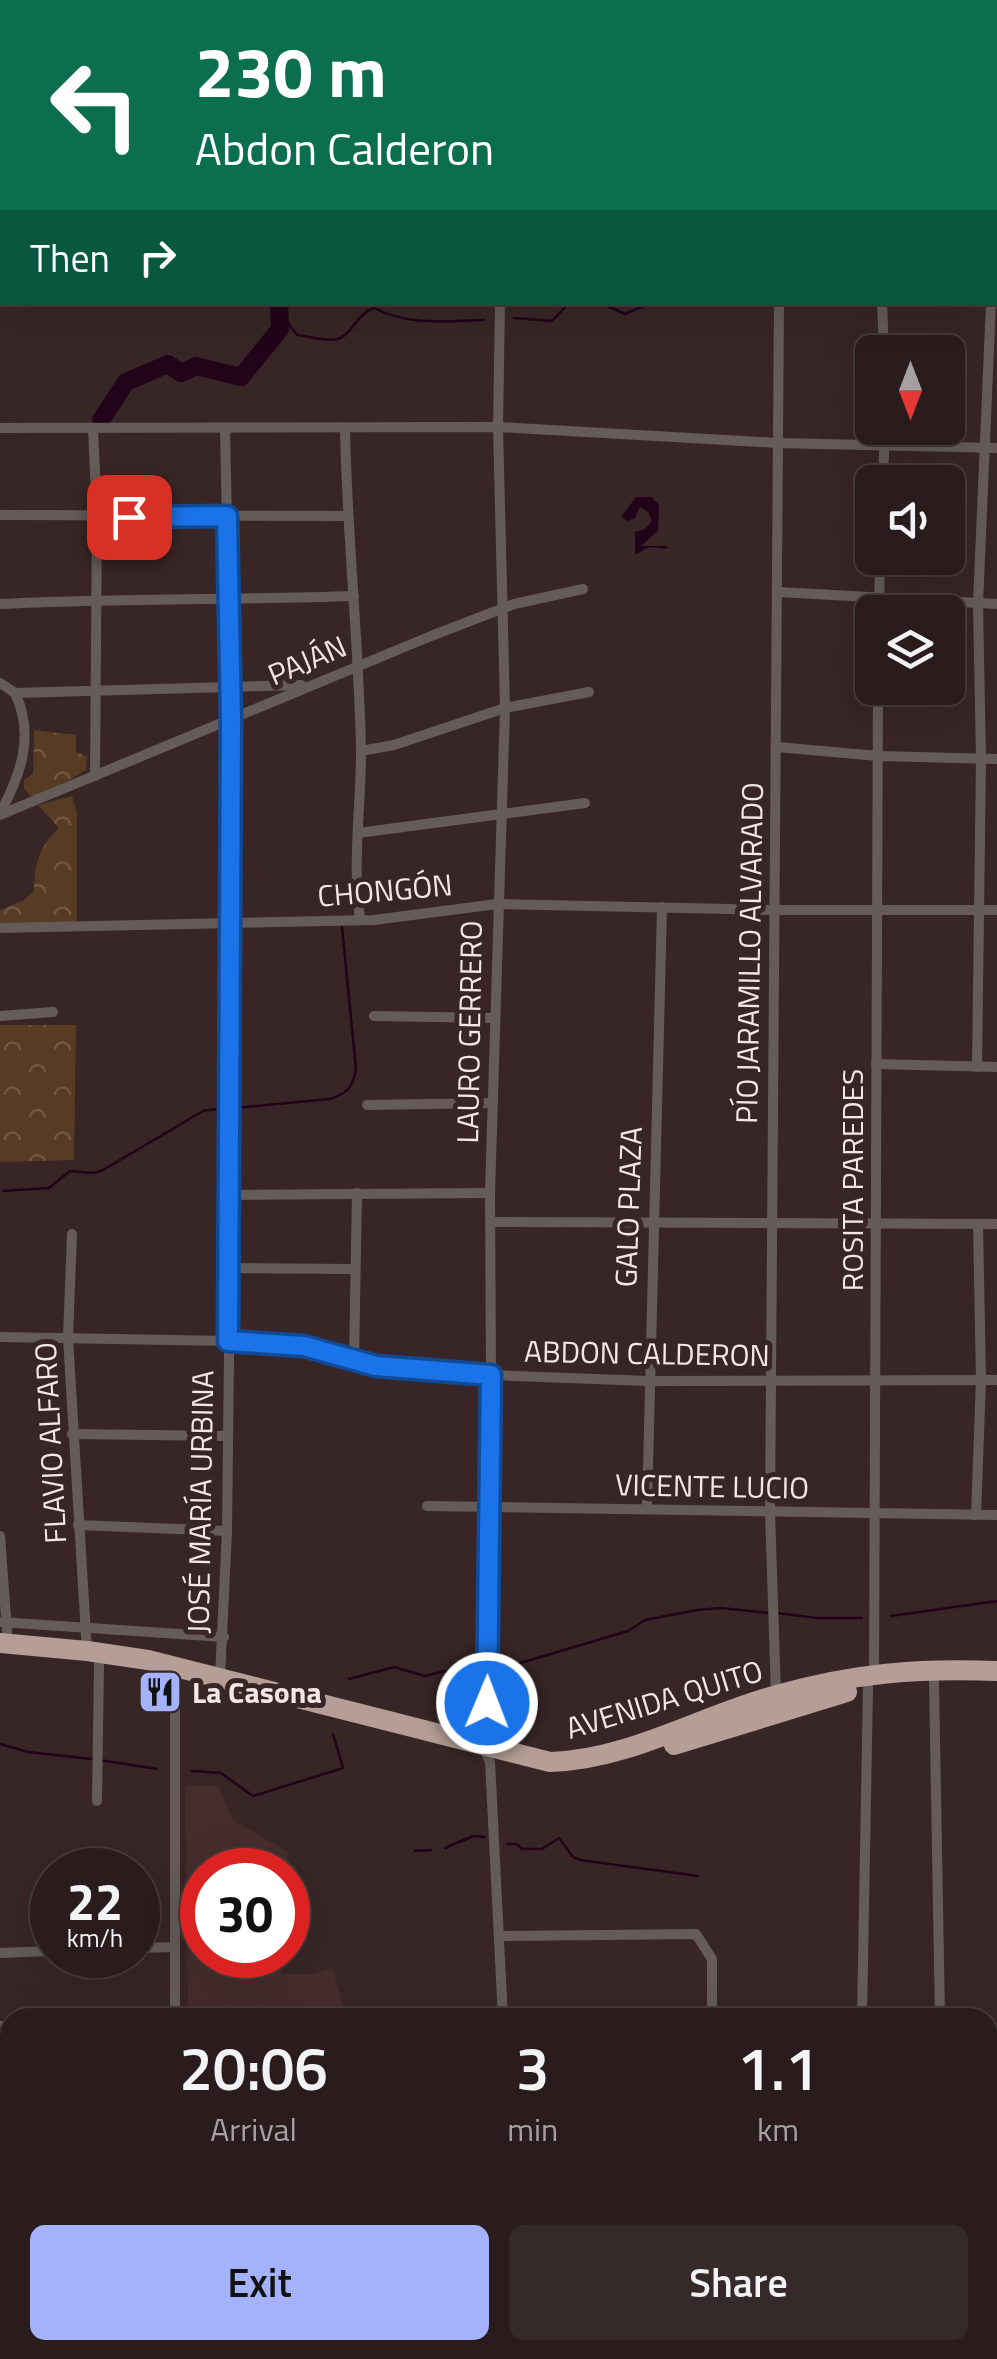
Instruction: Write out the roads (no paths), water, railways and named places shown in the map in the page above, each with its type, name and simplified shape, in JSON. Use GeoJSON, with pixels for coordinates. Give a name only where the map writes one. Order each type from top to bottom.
{"type":"FeatureCollection","features":[{"type":"Feature","properties":{"kind":"highway","name":"AVENIDA QUITO"},"geometry":{"type":"LineString","coordinates":[[3,1637],[561,1773],[597,1769],[871,1680],[997,1684]]}},
{"type":"Feature","properties":{"kind":"highway","name":"AVENIDA QUITO"},"geometry":{"type":"LineString","coordinates":[[93,1657],[220,1678],[487,1754],[550,1762],[596,1758],[776,1695],[871,1680],[997,1672]]}},
{"type":"Feature","properties":{"kind":"street","name":"LAURO GERRERO"},"geometry":{"type":"LineString","coordinates":[[500,305],[498,428],[505,708],[490,1193],[487,1754],[503,2008]]}},
{"type":"Feature","properties":{"kind":"street","name":"PÍO JARAMILLO ALVARADO"},"geometry":{"type":"LineString","coordinates":[[776,1695],[770,1512],[780,305]]}},
{"type":"Feature","properties":{"kind":"street"},"geometry":{"type":"LineString","coordinates":[[882,305],[883,335]]}},
{"type":"Feature","properties":{"kind":"street"},"geometry":{"type":"LineString","coordinates":[[977,1066],[981,759],[978,604],[991,448],[991,305]]}},
{"type":"Feature","properties":{"kind":"street"},"geometry":{"type":"LineString","coordinates":[[0,428],[498,428],[855,444]]}},
{"type":"Feature","properties":{"kind":"street"},"geometry":{"type":"LineString","coordinates":[[94,428],[95,776]]}},
{"type":"Feature","properties":{"kind":"street","name":"JOSÉ MARÍA URBINA"},"geometry":{"type":"LineString","coordinates":[[220,1678],[227,1531],[230,1268],[231,720],[225,428]]}},
{"type":"Feature","properties":{"kind":"street"},"geometry":{"type":"LineString","coordinates":[[345,429],[361,751],[356,871],[360,919]]}},
{"type":"Feature","properties":{"kind":"street"},"geometry":{"type":"LineString","coordinates":[[910,445],[991,448]]}},
{"type":"Feature","properties":{"kind":"street"},"geometry":{"type":"LineString","coordinates":[[0,515],[347,516]]}},
{"type":"Feature","properties":{"kind":"street","name":"PAJÁN"},"geometry":{"type":"LineString","coordinates":[[0,814],[307,685],[503,608],[583,589]]}},
{"type":"Feature","properties":{"kind":"street"},"geometry":{"type":"LineString","coordinates":[[778,592],[855,598]]}},
{"type":"Feature","properties":{"kind":"street"},"geometry":{"type":"LineString","coordinates":[[0,604],[354,596]]}},
{"type":"Feature","properties":{"kind":"street"},"geometry":{"type":"LineString","coordinates":[[965,603],[997,604]]}},
{"type":"Feature","properties":{"kind":"street"},"geometry":{"type":"LineString","coordinates":[[0,684],[15,693],[307,685]]}},
{"type":"Feature","properties":{"kind":"street"},"geometry":{"type":"LineString","coordinates":[[361,751],[394,745],[505,708],[590,692]]}},
{"type":"Feature","properties":{"kind":"street"},"geometry":{"type":"LineString","coordinates":[[0,814],[17,783],[24,754],[22,712],[15,693]]}},
{"type":"Feature","properties":{"kind":"street","name":"ROSITA PAREDES"},"geometry":{"type":"LineString","coordinates":[[862,2008],[877,1379],[878,705]]}},
{"type":"Feature","properties":{"kind":"street"},"geometry":{"type":"LineString","coordinates":[[777,747],[878,756],[997,759]]}},
{"type":"Feature","properties":{"kind":"street"},"geometry":{"type":"LineString","coordinates":[[358,833],[586,803]]}},
{"type":"Feature","properties":{"kind":"street","name":"CHONGÓN"},"geometry":{"type":"LineString","coordinates":[[0,928],[389,920],[497,904],[997,910]]}},
{"type":"Feature","properties":{"kind":"street","name":"GALO PLAZA"},"geometry":{"type":"LineString","coordinates":[[646,1509],[662,907]]}},
{"type":"Feature","properties":{"kind":"street"},"geometry":{"type":"LineString","coordinates":[[0,1016],[53,1012]]}},
{"type":"Feature","properties":{"kind":"street"},"geometry":{"type":"LineString","coordinates":[[374,1016],[494,1018]]}},
{"type":"Feature","properties":{"kind":"street"},"geometry":{"type":"LineString","coordinates":[[876,1064],[997,1066]]}},
{"type":"Feature","properties":{"kind":"street"},"geometry":{"type":"LineString","coordinates":[[367,1105],[492,1103]]}},
{"type":"Feature","properties":{"kind":"street"},"geometry":{"type":"LineString","coordinates":[[354,1361],[358,1192]]}},
{"type":"Feature","properties":{"kind":"street"},"geometry":{"type":"LineString","coordinates":[[230,1195],[490,1193]]}},
{"type":"Feature","properties":{"kind":"street"},"geometry":{"type":"LineString","coordinates":[[491,1222],[771,1220],[997,1224]]}},
{"type":"Feature","properties":{"kind":"street"},"geometry":{"type":"LineString","coordinates":[[976,1515],[981,1380],[978,1224]]}},
{"type":"Feature","properties":{"kind":"street","name":"FLAVIO ALFARO"},"geometry":{"type":"LineString","coordinates":[[72,1234],[68,1338],[72,1434],[86,1626],[93,1657],[98,1801]]}},
{"type":"Feature","properties":{"kind":"street"},"geometry":{"type":"LineString","coordinates":[[230,1268],[355,1269]]}},
{"type":"Feature","properties":{"kind":"street","name":"ABDON CALDERON"},"geometry":{"type":"LineString","coordinates":[[0,1338],[304,1346],[354,1361],[491,1375],[648,1382],[997,1380]]}},
{"type":"Feature","properties":{"kind":"street"},"geometry":{"type":"LineString","coordinates":[[72,1434],[228,1436]]}},
{"type":"Feature","properties":{"kind":"street","name":"VICENTE LUCIO"},"geometry":{"type":"LineString","coordinates":[[426,1506],[997,1515]]}},
{"type":"Feature","properties":{"kind":"street"},"geometry":{"type":"LineString","coordinates":[[78,1525],[227,1531]]}},
{"type":"Feature","properties":{"kind":"street"},"geometry":{"type":"LineString","coordinates":[[0,1536],[3,1637],[86,1626],[224,1637]]}},
{"type":"Feature","properties":{"kind":"street","name":"JOSÉ MARÍA URBINA"},"geometry":{"type":"LineString","coordinates":[[175,2008],[176,1677]]}},
{"type":"Feature","properties":{"kind":"street"},"geometry":{"type":"LineString","coordinates":[[934,1681],[940,2008]]}},
{"type":"Feature","properties":{"kind":"street"},"geometry":{"type":"LineString","coordinates":[[500,1936],[696,1934],[712,1959],[712,2008]]}},
{"type":"Feature","properties":{"kind":"street"},"geometry":{"type":"LineString","coordinates":[[160,1947],[175,1947]]}},
{"type":"Feature","properties":{"kind":"street"},"geometry":{"type":"LineString","coordinates":[[0,1952],[30,1951]]}},
{"type":"Feature","properties":{"kind":"waterway"},"geometry":{"type":"LineString","coordinates":[[101,420],[126,382],[168,364],[181,373],[196,366],[241,377],[280,329],[279,305]]}},
{"type":"Feature","properties":{"kind":"waterway"},"geometry":{"type":"LineString","coordinates":[[514,318],[552,321],[567,305]]}},
{"type":"Feature","properties":{"kind":"waterway"},"geometry":{"type":"LineString","coordinates":[[606,305],[625,314],[646,305]]}},
{"type":"Feature","properties":{"kind":"waterway"},"geometry":{"type":"LineString","coordinates":[[277,308],[297,335],[328,340],[343,337],[374,308],[414,320],[484,320]]}},
{"type":"Feature","properties":{"kind":"waterway"},"geometry":{"type":"LineString","coordinates":[[235,1108],[330,1099],[351,1085],[356,1069],[342,927]]}},
{"type":"Feature","properties":{"kind":"waterway"},"geometry":{"type":"LineString","coordinates":[[3,1191],[49,1188],[70,1171],[103,1170],[203,1111],[224,1108]]}},
{"type":"Feature","properties":{"kind":"waterway"},"geometry":{"type":"LineString","coordinates":[[891,1616],[997,1601]]}},
{"type":"Feature","properties":{"kind":"waterway"},"geometry":{"type":"LineString","coordinates":[[500,1669],[628,1631],[645,1620],[721,1608],[769,1613]]}},
{"type":"Feature","properties":{"kind":"waterway"},"geometry":{"type":"LineString","coordinates":[[777,1613],[862,1618]]}},
{"type":"Feature","properties":{"kind":"waterway"},"geometry":{"type":"LineString","coordinates":[[349,1679],[394,1667],[425,1676],[445,1671],[474,1682]]}},
{"type":"Feature","properties":{"kind":"waterway"},"geometry":{"type":"LineString","coordinates":[[192,1771],[221,1773],[253,1796],[343,1768],[333,1734]]}},
{"type":"Feature","properties":{"kind":"waterway"},"geometry":{"type":"LineString","coordinates":[[0,1744],[28,1752],[92,1759]]}},
{"type":"Feature","properties":{"kind":"waterway"},"geometry":{"type":"LineString","coordinates":[[100,1760],[157,1769]]}},
{"type":"Feature","properties":{"kind":"waterway"},"geometry":{"type":"LineString","coordinates":[[445,1848],[473,1836],[485,1837]]}},
{"type":"Feature","properties":{"kind":"waterway"},"geometry":{"type":"LineString","coordinates":[[507,1844],[542,1849],[559,1838],[580,1860],[698,1876]]}},
{"type":"Feature","properties":{"kind":"waterway"},"geometry":{"type":"LineString","coordinates":[[415,1851],[431,1850]]}},
{"type":"Feature","properties":{"kind":"place","name":"La Casona"},"geometry":{"type":"Point","coordinates":[160,1692]}}]}
